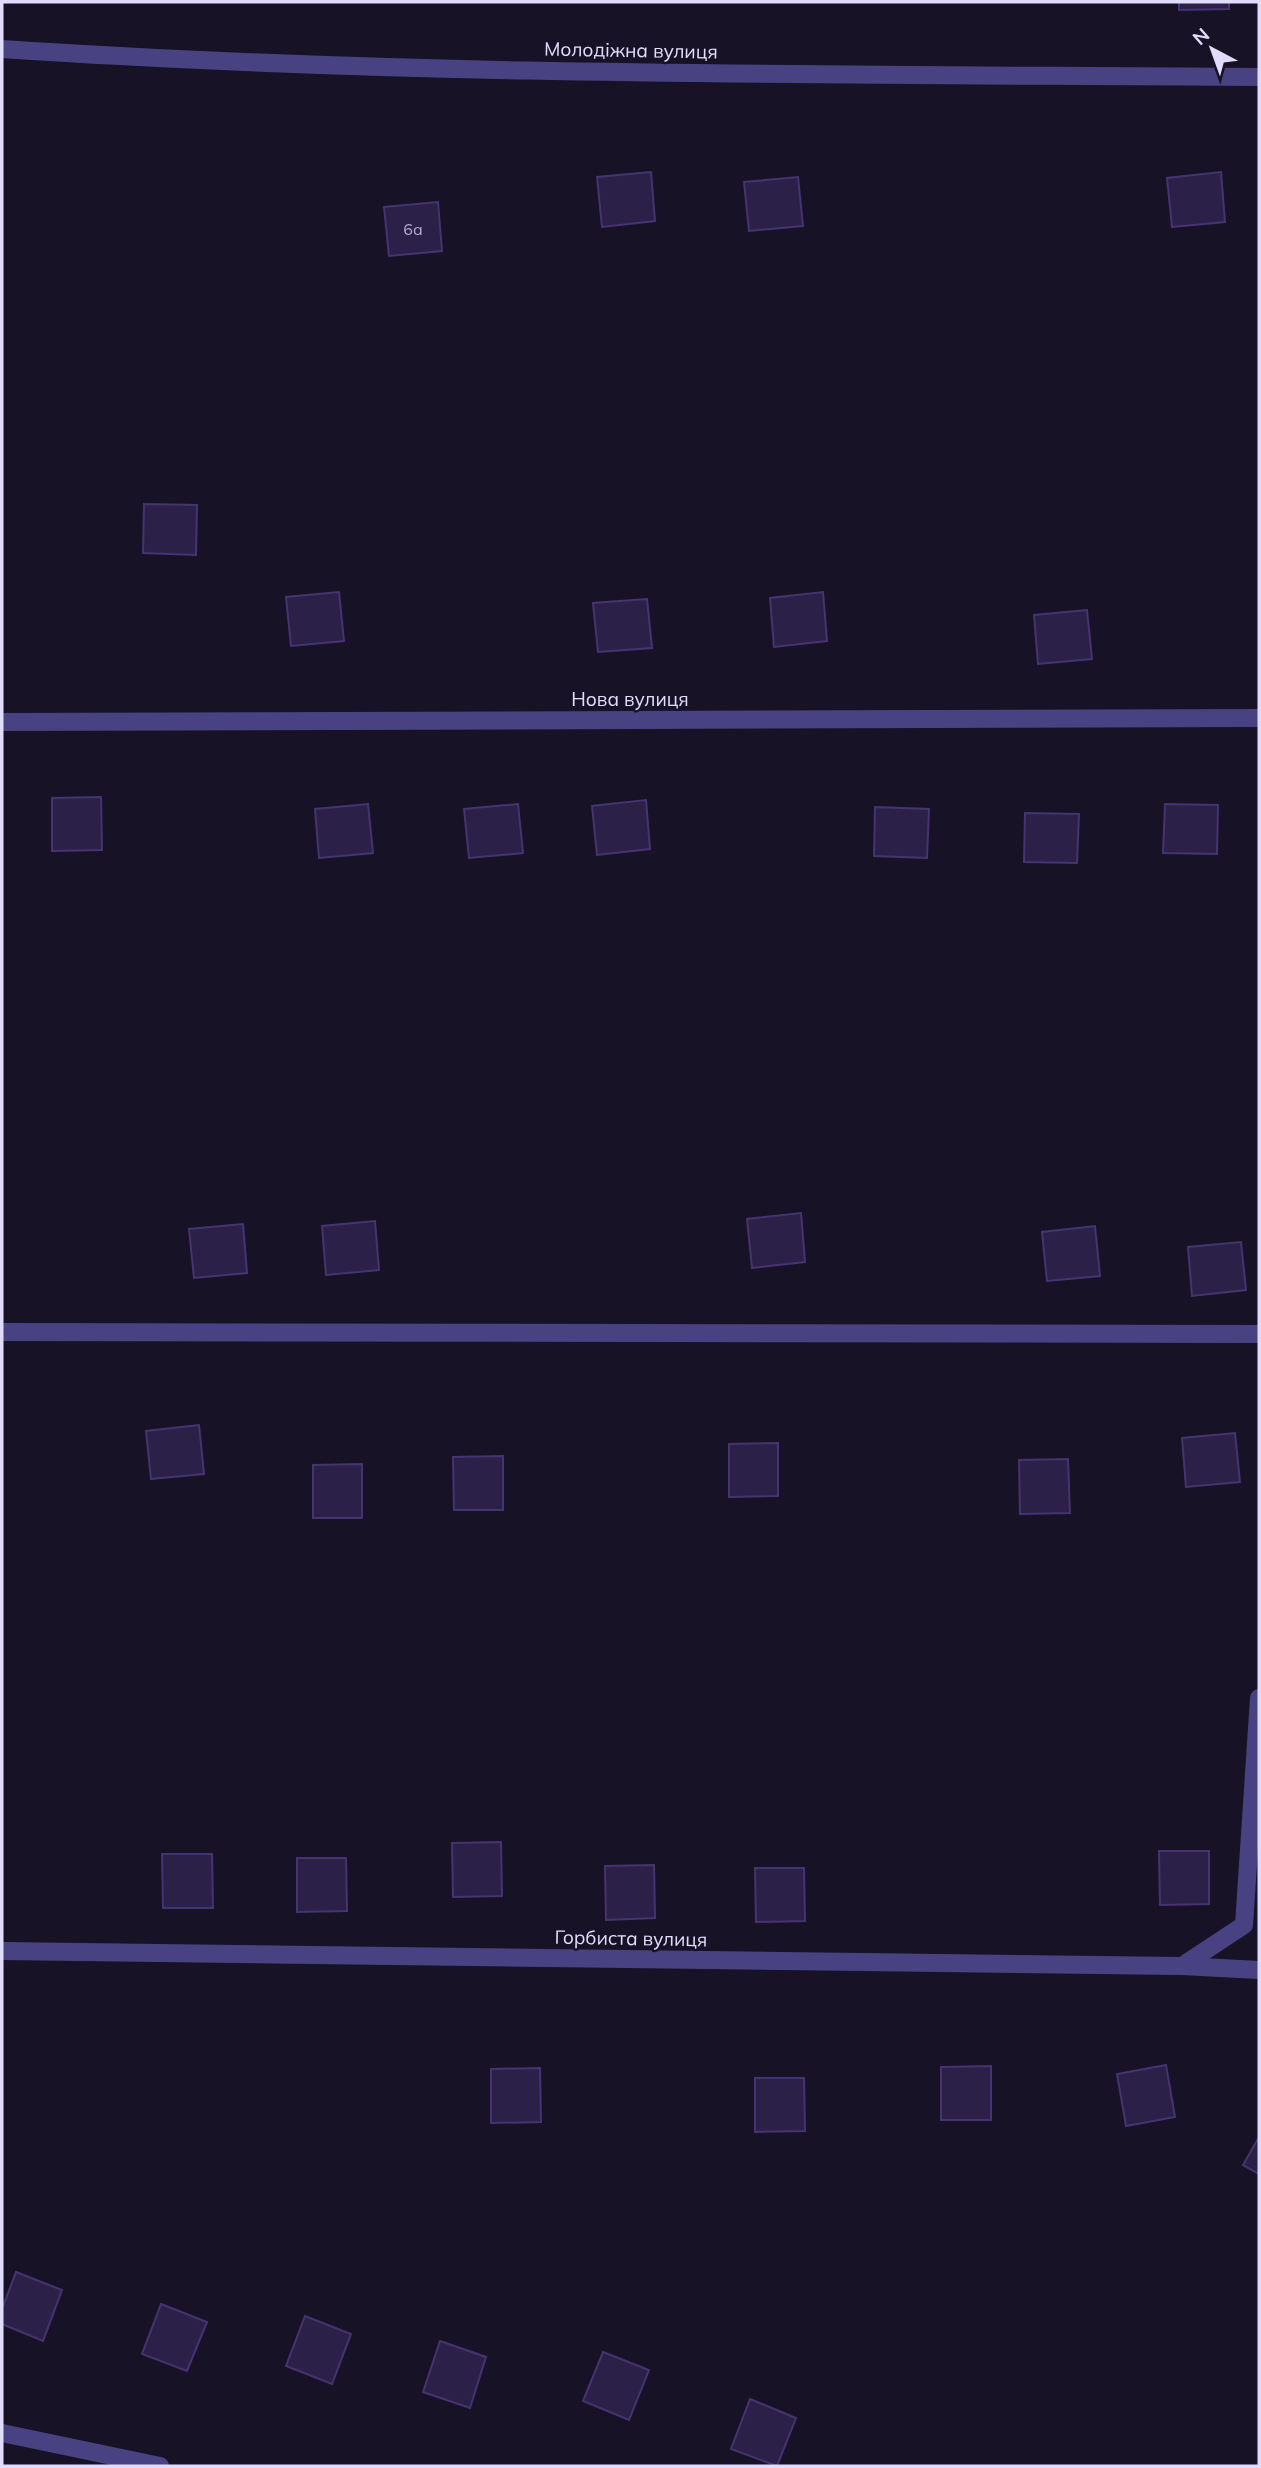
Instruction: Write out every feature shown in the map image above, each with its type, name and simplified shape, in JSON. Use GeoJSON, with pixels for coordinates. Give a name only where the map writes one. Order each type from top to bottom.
{"type":"FeatureCollection","features":[{"type":"Feature","properties":{"kind":"street","name":"Молодіжна вулиця"},"geometry":{"type":"LineString","coordinates":[[2,49],[145,59],[694,73],[1259,77]]}},
{"type":"Feature","properties":{"kind":"street","name":"Нова вулиця"},"geometry":{"type":"LineString","coordinates":[[2,722],[1259,718]]}},
{"type":"Feature","properties":{"kind":"street"},"geometry":{"type":"LineString","coordinates":[[2,1332],[1259,1334]]}},
{"type":"Feature","properties":{"kind":"street"},"geometry":{"type":"LineString","coordinates":[[1182,1966],[1244,1925],[1259,1698]]}},
{"type":"Feature","properties":{"kind":"street","name":"Горбиста вулиця"},"geometry":{"type":"LineString","coordinates":[[2,1951],[1259,1969]]}},
{"type":"Feature","properties":{"kind":"street"},"geometry":{"type":"LineString","coordinates":[[2,2433],[160,2466]]}},
{"type":"Feature","properties":{"kind":"building"},"geometry":{"type":"Polygon","coordinates":[[[1179,2],[1229,2],[1229,9],[1179,10],[1179,2]]]}},
{"type":"Feature","properties":{"kind":"building"},"geometry":{"type":"Polygon","coordinates":[[[651,172],[655,221],[602,227],[597,177],[651,172]]]}},
{"type":"Feature","properties":{"kind":"building"},"geometry":{"type":"Polygon","coordinates":[[[1221,172],[1225,222],[1172,227],[1167,178],[1221,172]]]}},
{"type":"Feature","properties":{"kind":"building"},"geometry":{"type":"Polygon","coordinates":[[[798,177],[803,226],[749,231],[744,182],[798,177]]]}},
{"type":"Feature","properties":{"kind":"building"},"geometry":{"type":"Polygon","coordinates":[[[438,202],[442,251],[389,256],[384,207],[438,202]]]}},
{"type":"Feature","properties":{"kind":"building"},"geometry":{"type":"Polygon","coordinates":[[[144,504],[197,505],[196,555],[143,553],[144,504]]]}},
{"type":"Feature","properties":{"kind":"building"},"geometry":{"type":"Polygon","coordinates":[[[339,592],[344,641],[291,646],[286,597],[339,592]]]}},
{"type":"Feature","properties":{"kind":"building"},"geometry":{"type":"Polygon","coordinates":[[[823,592],[827,641],[774,647],[770,598],[823,592]]]}},
{"type":"Feature","properties":{"kind":"building"},"geometry":{"type":"Polygon","coordinates":[[[647,599],[652,648],[598,652],[593,603],[647,599]]]}},
{"type":"Feature","properties":{"kind":"building"},"geometry":{"type":"Polygon","coordinates":[[[1087,610],[1092,659],[1038,664],[1034,615],[1087,610]]]}},
{"type":"Feature","properties":{"kind":"building"},"geometry":{"type":"Polygon","coordinates":[[[101,797],[102,850],[52,851],[52,798],[101,797]]]}},
{"type":"Feature","properties":{"kind":"building"},"geometry":{"type":"Polygon","coordinates":[[[646,800],[650,849],[597,855],[592,806],[646,800]]]}},
{"type":"Feature","properties":{"kind":"building"},"geometry":{"type":"Polygon","coordinates":[[[368,804],[373,853],[319,858],[315,809],[368,804]]]}},
{"type":"Feature","properties":{"kind":"building"},"geometry":{"type":"Polygon","coordinates":[[[518,804],[523,853],[469,858],[464,809],[518,804]]]}},
{"type":"Feature","properties":{"kind":"building"},"geometry":{"type":"Polygon","coordinates":[[[1165,804],[1218,805],[1217,854],[1163,853],[1165,804]]]}},
{"type":"Feature","properties":{"kind":"building"},"geometry":{"type":"Polygon","coordinates":[[[875,807],[929,809],[927,858],[874,856],[875,807]]]}},
{"type":"Feature","properties":{"kind":"building"},"geometry":{"type":"Polygon","coordinates":[[[1025,813],[1079,814],[1077,863],[1024,862],[1025,813]]]}},
{"type":"Feature","properties":{"kind":"building"},"geometry":{"type":"Polygon","coordinates":[[[801,1213],[805,1262],[752,1268],[747,1219],[801,1213]]]}},
{"type":"Feature","properties":{"kind":"building"},"geometry":{"type":"Polygon","coordinates":[[[375,1221],[379,1270],[326,1275],[322,1226],[375,1221]]]}},
{"type":"Feature","properties":{"kind":"building"},"geometry":{"type":"Polygon","coordinates":[[[243,1224],[247,1273],[194,1278],[189,1229],[243,1224]]]}},
{"type":"Feature","properties":{"kind":"building"},"geometry":{"type":"Polygon","coordinates":[[[1095,1226],[1100,1276],[1047,1281],[1042,1232],[1095,1226]]]}},
{"type":"Feature","properties":{"kind":"building"},"geometry":{"type":"Polygon","coordinates":[[[1241,1242],[1246,1290],[1192,1296],[1188,1247],[1241,1242]]]}},
{"type":"Feature","properties":{"kind":"building"},"geometry":{"type":"Polygon","coordinates":[[[199,1425],[204,1474],[151,1479],[146,1431],[199,1425]]]}},
{"type":"Feature","properties":{"kind":"building"},"geometry":{"type":"Polygon","coordinates":[[[1235,1433],[1240,1482],[1186,1487],[1182,1438],[1235,1433]]]}},
{"type":"Feature","properties":{"kind":"building"},"geometry":{"type":"Polygon","coordinates":[[[778,1443],[778,1496],[729,1497],[729,1444],[778,1443]]]}},
{"type":"Feature","properties":{"kind":"building"},"geometry":{"type":"Polygon","coordinates":[[[503,1456],[503,1510],[454,1510],[453,1457],[503,1456]]]}},
{"type":"Feature","properties":{"kind":"building"},"geometry":{"type":"Polygon","coordinates":[[[1068,1459],[1070,1513],[1020,1514],[1019,1460],[1068,1459]]]}},
{"type":"Feature","properties":{"kind":"building"},"geometry":{"type":"Polygon","coordinates":[[[362,1464],[362,1518],[313,1518],[313,1465],[362,1464]]]}},
{"type":"Feature","properties":{"kind":"building"},"geometry":{"type":"Polygon","coordinates":[[[501,1842],[502,1896],[453,1897],[452,1843],[501,1842]]]}},
{"type":"Feature","properties":{"kind":"building"},"geometry":{"type":"Polygon","coordinates":[[[1159,1851],[1209,1851],[1209,1904],[1160,1905],[1159,1851]]]}},
{"type":"Feature","properties":{"kind":"building"},"geometry":{"type":"Polygon","coordinates":[[[162,1854],[212,1854],[213,1908],[163,1908],[162,1854]]]}},
{"type":"Feature","properties":{"kind":"building"},"geometry":{"type":"Polygon","coordinates":[[[297,1858],[346,1858],[347,1911],[297,1912],[297,1858]]]}},
{"type":"Feature","properties":{"kind":"building"},"geometry":{"type":"Polygon","coordinates":[[[654,1865],[655,1918],[606,1920],[605,1866],[654,1865]]]}},
{"type":"Feature","properties":{"kind":"building"},"geometry":{"type":"Polygon","coordinates":[[[755,1868],[804,1868],[805,1921],[756,1922],[755,1868]]]}},
{"type":"Feature","properties":{"kind":"building"},"geometry":{"type":"Polygon","coordinates":[[[1166,2065],[1175,2117],[1126,2126],[1117,2074],[1166,2065]]]}},
{"type":"Feature","properties":{"kind":"building"},"geometry":{"type":"Polygon","coordinates":[[[991,2066],[991,2120],[941,2120],[941,2067],[991,2066]]]}},
{"type":"Feature","properties":{"kind":"building"},"geometry":{"type":"Polygon","coordinates":[[[540,2068],[541,2122],[491,2123],[491,2069],[540,2068]]]}},
{"type":"Feature","properties":{"kind":"building"},"geometry":{"type":"Polygon","coordinates":[[[755,2078],[804,2078],[805,2131],[755,2132],[755,2078]]]}},
{"type":"Feature","properties":{"kind":"building"},"geometry":{"type":"Polygon","coordinates":[[[1259,2137],[1259,2174],[1243,2165],[1259,2137]]]}},
{"type":"Feature","properties":{"kind":"building"},"geometry":{"type":"Polygon","coordinates":[[[16,2272],[62,2290],[43,2341],[2,2324],[2,2309],[16,2272]]]}},
{"type":"Feature","properties":{"kind":"building"},"geometry":{"type":"Polygon","coordinates":[[[161,2304],[207,2322],[187,2371],[142,2354],[161,2304]]]}},
{"type":"Feature","properties":{"kind":"building"},"geometry":{"type":"Polygon","coordinates":[[[305,2316],[351,2334],[332,2384],[286,2366],[305,2316]]]}},
{"type":"Feature","properties":{"kind":"building"},"geometry":{"type":"Polygon","coordinates":[[[440,2341],[486,2357],[470,2408],[423,2392],[440,2341]]]}},
{"type":"Feature","properties":{"kind":"building"},"geometry":{"type":"Polygon","coordinates":[[[603,2352],[649,2370],[629,2420],[583,2401],[603,2352]]]}},
{"type":"Feature","properties":{"kind":"building"},"geometry":{"type":"Polygon","coordinates":[[[750,2399],[796,2418],[777,2466],[731,2449],[750,2399]]]}}]}
